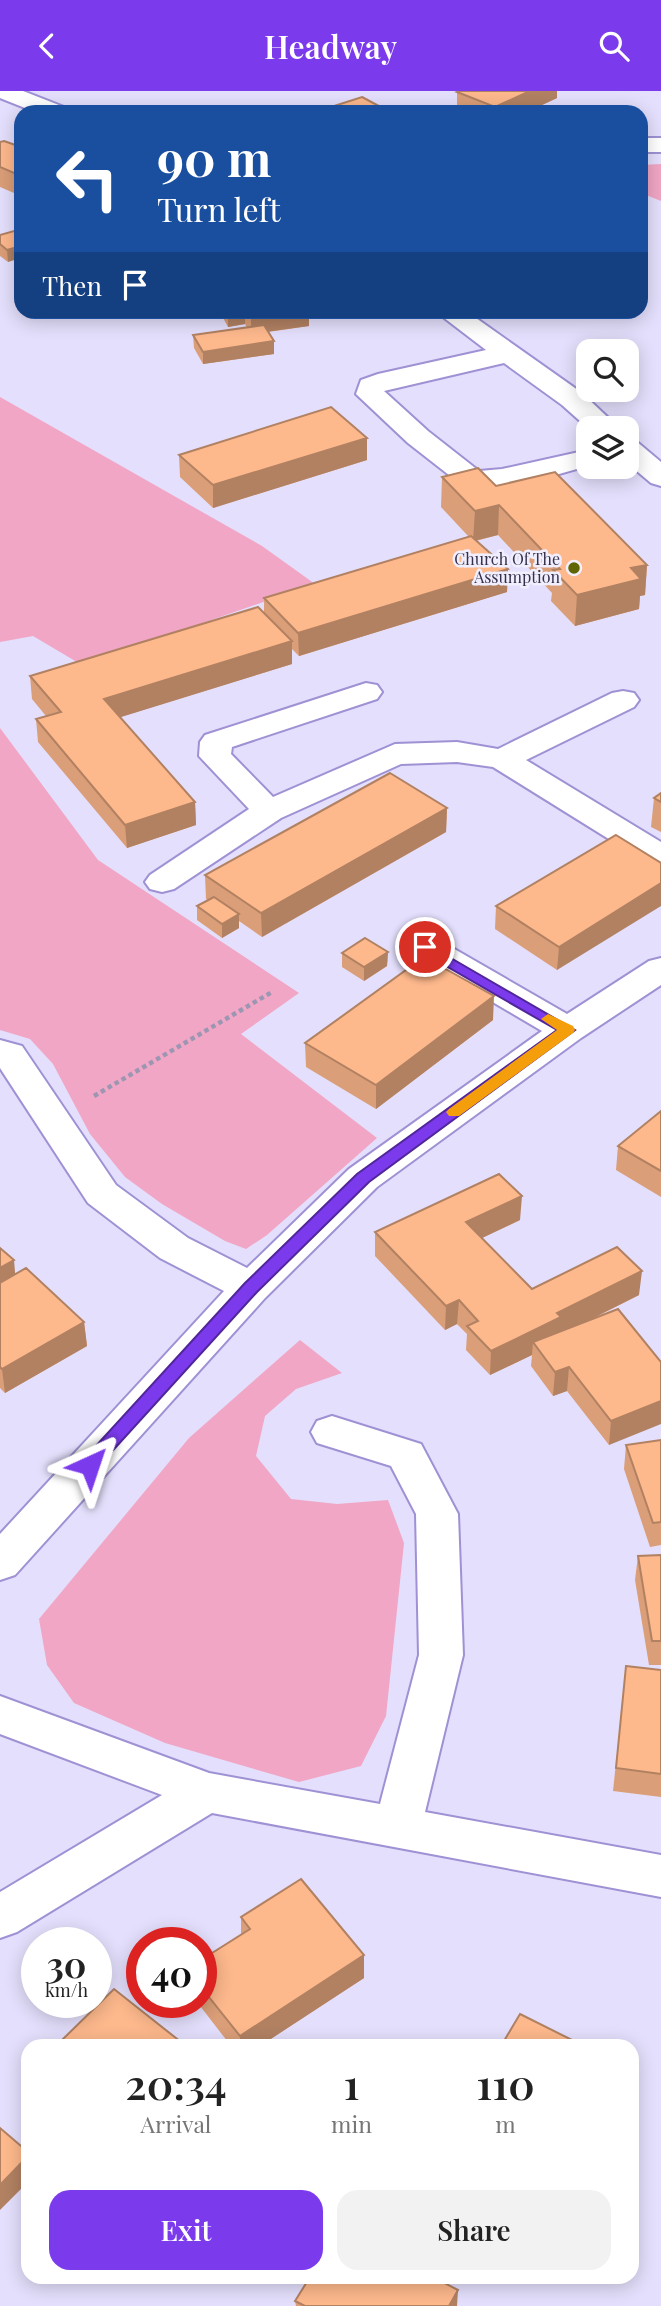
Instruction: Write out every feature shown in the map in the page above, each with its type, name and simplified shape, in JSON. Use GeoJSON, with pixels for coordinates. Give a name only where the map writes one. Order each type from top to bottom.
{"type":"FeatureCollection","features":[{"type":"Feature","properties":{"kind":"street"},"geometry":{"type":"LineString","coordinates":[[2,91],[38,105]]}},
{"type":"Feature","properties":{"kind":"street"},"geometry":{"type":"LineString","coordinates":[[459,319],[572,399],[591,416]]}},
{"type":"Feature","properties":{"kind":"street"},"geometry":{"type":"LineString","coordinates":[[507,353],[388,380],[371,386],[370,394],[418,437],[473,479],[502,478],[576,461]]}},
{"type":"Feature","properties":{"kind":"street"},"geometry":{"type":"LineString","coordinates":[[639,458],[661,477]]}},
{"type":"Feature","properties":{"kind":"street"},"geometry":{"type":"LineString","coordinates":[[269,811],[215,756],[216,742],[366,692]]}},
{"type":"Feature","properties":{"kind":"street"},"geometry":{"type":"LineString","coordinates":[[502,759],[623,700]]}},
{"type":"Feature","properties":{"kind":"street"},"geometry":{"type":"LineString","coordinates":[[162,882],[269,811],[395,754],[457,752],[502,759],[661,857]]}},
{"type":"Feature","properties":{"kind":"street"},"geometry":{"type":"LineString","coordinates":[[425,947],[568,1030]]}},
{"type":"Feature","properties":{"kind":"street"},"geometry":{"type":"LineString","coordinates":[[0,1563],[251,1288],[363,1178],[568,1030],[661,969]]}},
{"type":"Feature","properties":{"kind":"street"},"geometry":{"type":"LineString","coordinates":[[0,1052],[9,1054],[102,1194],[174,1248],[251,1288]]}},
{"type":"Feature","properties":{"kind":"street"},"geometry":{"type":"LineString","coordinates":[[332,1432],[406,1455],[437,1514],[441,1655],[398,1827]]}},
{"type":"Feature","properties":{"kind":"street"},"geometry":{"type":"LineString","coordinates":[[0,1715],[207,1792],[661,1876]]}},
{"type":"Feature","properties":{"kind":"street"},"geometry":{"type":"LineString","coordinates":[[0,1917],[207,1792]]}},
{"type":"Feature","properties":{"kind":"path"},"geometry":{"type":"LineString","coordinates":[[94,1096],[272,992]]}},
{"type":"Feature","properties":{"kind":"shaded area"},"geometry":{"type":"Polygon","coordinates":[[[661,164],[661,201],[648,196],[648,165],[661,164]]]}},
{"type":"Feature","properties":{"kind":"shaded area"},"geometry":{"type":"Polygon","coordinates":[[[0,397],[262,546],[315,584],[82,665],[33,636],[0,642],[0,397]]]}},
{"type":"Feature","properties":{"kind":"shaded area"},"geometry":{"type":"Polygon","coordinates":[[[0,728],[98,860],[299,993],[241,1034],[377,1138],[267,1235],[246,1249],[225,1241],[162,1204],[125,1177],[90,1134],[53,1064],[30,1039],[0,1030],[0,728]]]}},
{"type":"Feature","properties":{"kind":"shaded area"},"geometry":{"type":"Polygon","coordinates":[[[300,1340],[342,1373],[296,1389],[265,1416],[256,1456],[291,1499],[337,1504],[388,1500],[404,1543],[386,1716],[361,1766],[299,1782],[165,1743],[74,1703],[47,1665],[39,1619],[189,1438],[300,1340]]]}},
{"type":"Feature","properties":{"kind":"building"},"geometry":{"type":"Polygon","coordinates":[[[530,91],[499,105],[490,105],[457,92],[530,91]]]}},
{"type":"Feature","properties":{"kind":"building"},"geometry":{"type":"Polygon","coordinates":[[[362,97],[377,105],[337,105],[362,97]]]}},
{"type":"Feature","properties":{"kind":"building"},"geometry":{"type":"Polygon","coordinates":[[[0,142],[14,145],[14,173],[0,167],[0,142]]]}},
{"type":"Feature","properties":{"kind":"building"},"geometry":{"type":"Polygon","coordinates":[[[14,231],[14,248],[7,250],[0,244],[0,235],[14,231]]]}},
{"type":"Feature","properties":{"kind":"building"},"geometry":{"type":"Polygon","coordinates":[[[264,325],[274,341],[203,352],[193,335],[264,325]]]}},
{"type":"Feature","properties":{"kind":"building"},"geometry":{"type":"Polygon","coordinates":[[[331,407],[367,438],[213,485],[179,455],[331,407]]]}},
{"type":"Feature","properties":{"kind":"building"},"geometry":{"type":"Polygon","coordinates":[[[478,468],[496,486],[555,472],[647,565],[631,568],[641,579],[577,595],[553,570],[560,569],[499,505],[475,511],[442,477],[478,468]]]}},
{"type":"Feature","properties":{"kind":"building"},"geometry":{"type":"Polygon","coordinates":[[[471,536],[508,569],[298,633],[264,598],[471,536]]]}},
{"type":"Feature","properties":{"kind":"building"},"geometry":{"type":"Polygon","coordinates":[[[258,607],[292,641],[104,699],[195,802],[125,825],[36,719],[61,712],[30,676],[258,607]]]}},
{"type":"Feature","properties":{"kind":"building"},"geometry":{"type":"Polygon","coordinates":[[[390,773],[447,808],[261,913],[205,875],[390,773]]]}},
{"type":"Feature","properties":{"kind":"building"},"geometry":{"type":"Polygon","coordinates":[[[661,793],[661,802],[654,798],[661,793]]]}},
{"type":"Feature","properties":{"kind":"building"},"geometry":{"type":"Polygon","coordinates":[[[616,835],[661,863],[661,883],[559,947],[496,906],[616,835]]]}},
{"type":"Feature","properties":{"kind":"building"},"geometry":{"type":"Polygon","coordinates":[[[214,897],[239,914],[222,924],[197,906],[214,897]]]}},
{"type":"Feature","properties":{"kind":"building"},"geometry":{"type":"Polygon","coordinates":[[[365,938],[388,952],[364,967],[342,953],[365,938]]]}},
{"type":"Feature","properties":{"kind":"building"},"geometry":{"type":"Polygon","coordinates":[[[424,957],[494,996],[376,1085],[305,1043],[424,957]]]}},
{"type":"Feature","properties":{"kind":"building"},"geometry":{"type":"Polygon","coordinates":[[[661,1111],[661,1171],[618,1146],[661,1111]]]}},
{"type":"Feature","properties":{"kind":"building"},"geometry":{"type":"Polygon","coordinates":[[[499,1174],[522,1196],[466,1222],[532,1289],[617,1247],[642,1271],[557,1313],[561,1317],[491,1351],[467,1326],[478,1321],[459,1300],[446,1306],[375,1232],[499,1174]]]}},
{"type":"Feature","properties":{"kind":"building"},"geometry":{"type":"Polygon","coordinates":[[[0,1248],[14,1260],[0,1268],[0,1248]]]}},
{"type":"Feature","properties":{"kind":"building"},"geometry":{"type":"Polygon","coordinates":[[[26,1268],[84,1322],[2,1369],[0,1283],[26,1268]]]}},
{"type":"Feature","properties":{"kind":"building"},"geometry":{"type":"Polygon","coordinates":[[[618,1309],[661,1362],[661,1401],[611,1421],[569,1367],[555,1372],[533,1342],[618,1309]]]}},
{"type":"Feature","properties":{"kind":"building"},"geometry":{"type":"Polygon","coordinates":[[[661,1440],[661,1522],[653,1523],[626,1445],[661,1440]]]}},
{"type":"Feature","properties":{"kind":"building"},"geometry":{"type":"Polygon","coordinates":[[[661,1555],[661,1641],[652,1641],[638,1556],[661,1555]]]}},
{"type":"Feature","properties":{"kind":"building"},"geometry":{"type":"Polygon","coordinates":[[[626,1666],[661,1670],[661,1774],[616,1768],[626,1666]]]}},
{"type":"Feature","properties":{"kind":"building"},"geometry":{"type":"Polygon","coordinates":[[[301,1879],[364,1955],[240,2036],[217,2007],[217,1950],[250,1929],[241,1917],[301,1879]]]}},
{"type":"Feature","properties":{"kind":"building"},"geometry":{"type":"Polygon","coordinates":[[[114,1989],[126,1998],[126,2018],[151,2018],[177,2039],[63,2039],[84,2018],[112,2018],[114,1989]]]}},
{"type":"Feature","properties":{"kind":"building"},"geometry":{"type":"Polygon","coordinates":[[[520,2014],[570,2039],[505,2039],[520,2014]]]}},
{"type":"Feature","properties":{"kind":"building"},"geometry":{"type":"Polygon","coordinates":[[[0,2128],[21,2146],[21,2163],[0,2185],[0,2128]]]}},
{"type":"Feature","properties":{"kind":"building"},"geometry":{"type":"Polygon","coordinates":[[[306,2284],[446,2284],[458,2290],[449,2306],[305,2306],[295,2301],[306,2284]]]}},
{"type":"Feature","properties":{"kind":"slow traffic"},"geometry":{"type":"LineString","coordinates":[[454,1112],[568,1030],[548,1019]]}},
{"type":"Feature","properties":{"kind":"place","name":"Church Of The Assumption"},"geometry":{"type":"Point","coordinates":[574,568]}},
{"type":"Feature","properties":{"kind":"route"},"geometry":{"type":"LineString","coordinates":[[90,1465],[251,1288],[363,1178],[568,1030],[425,947]]}}]}
